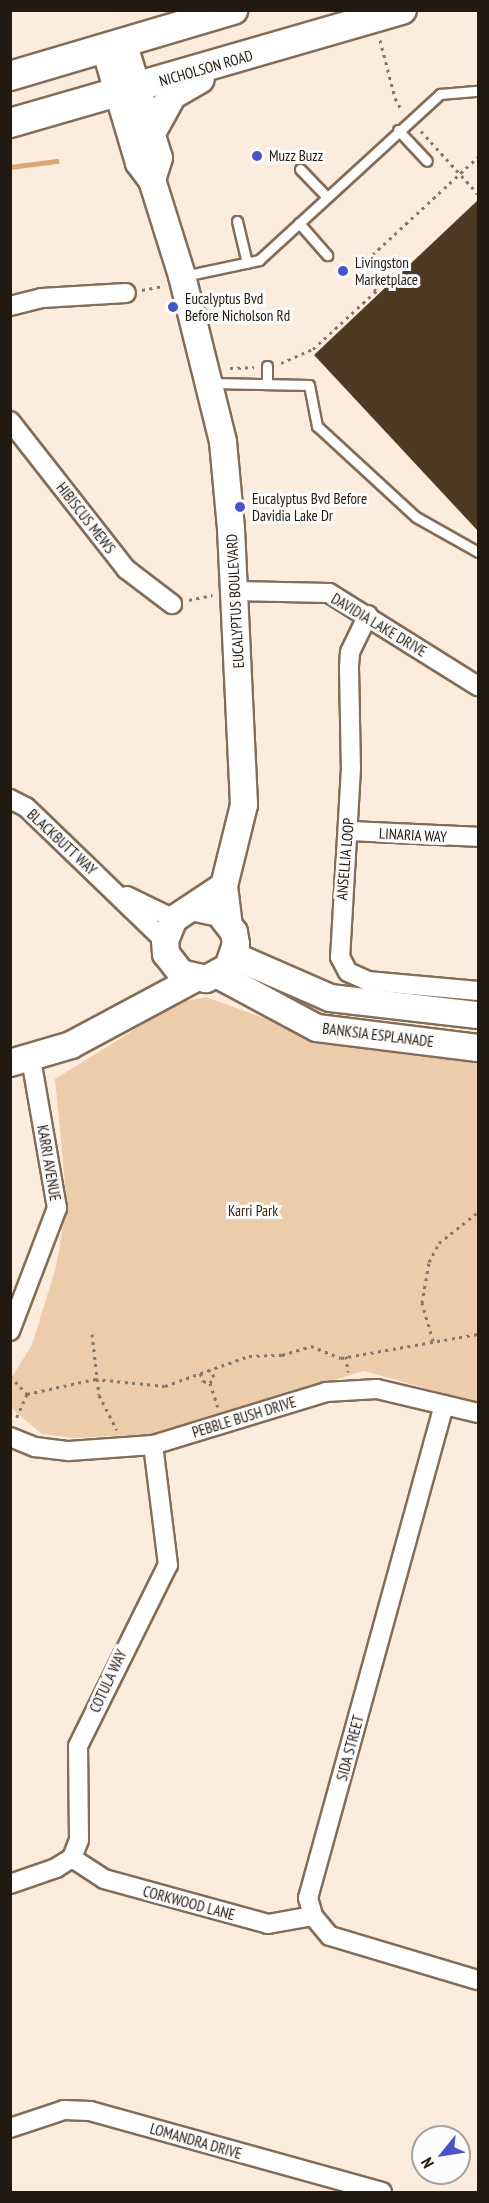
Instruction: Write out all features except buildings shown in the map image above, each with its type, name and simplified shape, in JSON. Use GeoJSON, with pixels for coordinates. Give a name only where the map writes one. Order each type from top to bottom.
{"type":"FeatureCollection","features":[{"type":"Feature","properties":{"kind":"main road","name":"NICHOLSON ROAD"},"geometry":{"type":"LineString","coordinates":[[10,123],[226,63],[402,10]]}},
{"type":"Feature","properties":{"kind":"main road"},"geometry":{"type":"LineString","coordinates":[[10,76],[223,12]]}},
{"type":"Feature","properties":{"kind":"main road"},"geometry":{"type":"LineString","coordinates":[[151,133],[172,95],[215,74],[226,63]]}},
{"type":"Feature","properties":{"kind":"street","name":"EUCALYPTUS BOULEVARD"},"geometry":{"type":"LineString","coordinates":[[114,45],[126,91],[139,163],[152,180],[176,280],[220,376],[234,591],[244,805],[224,886],[228,921],[234,932],[215,970]]}},
{"type":"Feature","properties":{"kind":"street","name":"EUCALYPTUS BOULEVARD"},"geometry":{"type":"LineString","coordinates":[[126,91],[151,133],[159,159],[152,180]]}},
{"type":"Feature","properties":{"kind":"street"},"geometry":{"type":"LineString","coordinates":[[10,306],[42,298],[126,293]]}},
{"type":"Feature","properties":{"kind":"street","name":"HIBISCUS MEWS"},"geometry":{"type":"LineString","coordinates":[[10,421],[126,569],[172,604]]}},
{"type":"Feature","properties":{"kind":"street","name":"DAVIDIA LAKE DRIVE"},"geometry":{"type":"LineString","coordinates":[[234,591],[329,594],[368,615],[478,686]]}},
{"type":"Feature","properties":{"kind":"street","name":"ANSELLIA LOOP"},"geometry":{"type":"LineString","coordinates":[[368,615],[350,652],[348,831],[338,941],[343,966],[369,981],[478,991]]}},
{"type":"Feature","properties":{"kind":"street","name":"BLACKBUTT WAY"},"geometry":{"type":"LineString","coordinates":[[10,799],[27,807],[112,888],[175,931]]}},
{"type":"Feature","properties":{"kind":"street","name":"LINARIA WAY"},"geometry":{"type":"LineString","coordinates":[[348,831],[478,837]]}},
{"type":"Feature","properties":{"kind":"street"},"geometry":{"type":"LineString","coordinates":[[142,1004],[175,931],[224,886]]}},
{"type":"Feature","properties":{"kind":"street"},"geometry":{"type":"LineString","coordinates":[[175,931],[208,909],[228,921]]}},
{"type":"Feature","properties":{"kind":"street"},"geometry":{"type":"LineString","coordinates":[[175,931],[181,973],[215,970]]}},
{"type":"Feature","properties":{"kind":"street"},"geometry":{"type":"LineString","coordinates":[[21,1061],[87,1037],[142,1004],[215,970]]}},
{"type":"Feature","properties":{"kind":"street","name":"BANKSIA ESPLANADE"},"geometry":{"type":"LineString","coordinates":[[215,970],[330,998],[478,1015]]}},
{"type":"Feature","properties":{"kind":"street","name":"BANKSIA ESPLANADE"},"geometry":{"type":"LineString","coordinates":[[215,970],[316,1028],[478,1048]]}},
{"type":"Feature","properties":{"kind":"street","name":"KARRI AVENUE"},"geometry":{"type":"LineString","coordinates":[[10,1331],[57,1208],[21,1061]]}},
{"type":"Feature","properties":{"kind":"street","name":"PEBBLE BUSH DRIVE"},"geometry":{"type":"LineString","coordinates":[[10,1437],[35,1448],[69,1451],[153,1445],[326,1392],[377,1389],[478,1413]]}},
{"type":"Feature","properties":{"kind":"street","name":"SIDA STREET"},"geometry":{"type":"LineString","coordinates":[[313,1916],[308,1898],[444,1405]]}},
{"type":"Feature","properties":{"kind":"street","name":"COTULA WAY"},"geometry":{"type":"LineString","coordinates":[[72,1858],[79,1840],[78,1746],[168,1565],[153,1445]]}},
{"type":"Feature","properties":{"kind":"street"},"geometry":{"type":"LineString","coordinates":[[10,1884],[56,1868],[72,1858]]}},
{"type":"Feature","properties":{"kind":"street","name":"CORKWOOD LANE"},"geometry":{"type":"LineString","coordinates":[[72,1858],[104,1879],[268,1924],[313,1916]]}},
{"type":"Feature","properties":{"kind":"street"},"geometry":{"type":"LineString","coordinates":[[313,1916],[330,1936],[478,1980]]}},
{"type":"Feature","properties":{"kind":"street","name":"LOMANDRA DRIVE"},"geometry":{"type":"LineString","coordinates":[[10,2128],[64,2110],[90,2111],[382,2193]]}},
{"type":"Feature","properties":{"kind":"lane"},"geometry":{"type":"LineString","coordinates":[[176,280],[259,260],[398,130],[440,94],[478,91]]}},
{"type":"Feature","properties":{"kind":"lane"},"geometry":{"type":"LineString","coordinates":[[398,130],[427,161]]}},
{"type":"Feature","properties":{"kind":"lane"},"geometry":{"type":"LineString","coordinates":[[300,169],[327,197]]}},
{"type":"Feature","properties":{"kind":"lane"},"geometry":{"type":"LineString","coordinates":[[237,220],[247,262]]}},
{"type":"Feature","properties":{"kind":"lane"},"geometry":{"type":"LineString","coordinates":[[299,223],[327,255]]}},
{"type":"Feature","properties":{"kind":"lane"},"geometry":{"type":"LineString","coordinates":[[267,366],[267,383]]}},
{"type":"Feature","properties":{"kind":"lane"},"geometry":{"type":"LineString","coordinates":[[220,376],[267,383],[309,385],[317,426],[416,517],[478,552]]}},
{"type":"Feature","properties":{"kind":"path"},"geometry":{"type":"LineString","coordinates":[[220,376],[267,366],[313,349],[376,291],[356,270],[478,157]]}},
{"type":"Feature","properties":{"kind":"path"},"geometry":{"type":"LineString","coordinates":[[126,293],[176,280]]}},
{"type":"Feature","properties":{"kind":"path"},"geometry":{"type":"LineString","coordinates":[[172,604],[234,591]]}},
{"type":"Feature","properties":{"kind":"path"},"geometry":{"type":"LineString","coordinates":[[433,1341],[422,1303],[429,1262],[439,1243],[478,1212]]}},
{"type":"Feature","properties":{"kind":"path"},"geometry":{"type":"LineString","coordinates":[[27,1394],[95,1379],[165,1386],[249,1356],[282,1355],[311,1346],[346,1356],[478,1334]]}},
{"type":"Feature","properties":{"kind":"path"},"geometry":{"type":"LineString","coordinates":[[92,1335],[95,1379],[105,1410],[127,1447]]}},
{"type":"Feature","properties":{"kind":"path"},"geometry":{"type":"LineString","coordinates":[[346,1356],[348,1366]]}},
{"type":"Feature","properties":{"kind":"path"},"geometry":{"type":"LineString","coordinates":[[210,1383],[214,1377],[211,1370]]}},
{"type":"Feature","properties":{"kind":"path"},"geometry":{"type":"LineString","coordinates":[[200,1373],[203,1381],[210,1383]]}},
{"type":"Feature","properties":{"kind":"path"},"geometry":{"type":"LineString","coordinates":[[12,1377],[27,1394]]}},
{"type":"Feature","properties":{"kind":"path"},"geometry":{"type":"LineString","coordinates":[[210,1383],[213,1392]]}},
{"type":"Feature","properties":{"kind":"path"},"geometry":{"type":"LineString","coordinates":[[17,1419],[27,1394]]}},
{"type":"Feature","properties":{"kind":"green space","name":"Karri Park"},"geometry":{"type":"Polygon","coordinates":[[[206,997],[316,1037],[478,1054],[478,1403],[364,1371],[152,1434],[73,1438],[42,1434],[11,1408],[10,1380],[32,1345],[56,1267],[67,1203],[55,1079],[179,1002],[206,997]]]}},
{"type":"Feature","properties":{"kind":"waterway"},"geometry":{"type":"LineString","coordinates":[[10,167],[57,161]]}},
{"type":"Feature","properties":{"kind":"place","name":"Muzz Buzz"},"geometry":{"type":"Point","coordinates":[257,156]}},
{"type":"Feature","properties":{"kind":"place","name":"Livingston Marketplace"},"geometry":{"type":"Point","coordinates":[343,271]}},
{"type":"Feature","properties":{"kind":"place","name":"Eucalyptus Bvd Before Nicholson Rd"},"geometry":{"type":"Point","coordinates":[173,307]}},
{"type":"Feature","properties":{"kind":"place","name":"Eucalyptus Bvd Before Davidia Lake Dr"},"geometry":{"type":"Point","coordinates":[240,507]}}]}
